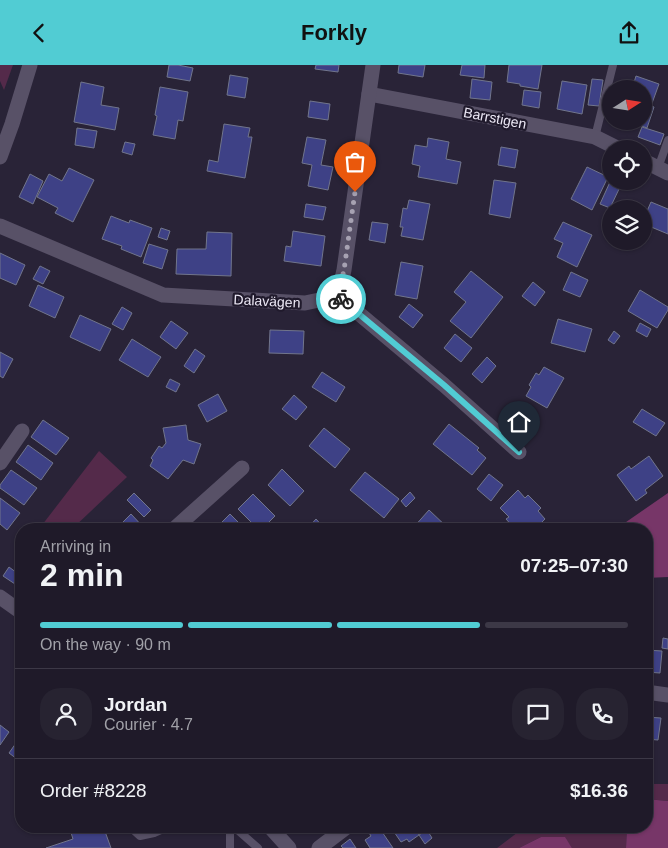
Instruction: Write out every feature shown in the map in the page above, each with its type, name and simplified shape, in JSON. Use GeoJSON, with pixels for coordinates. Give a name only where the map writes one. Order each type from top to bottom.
{"type":"FeatureCollection","features":[{"type":"Feature","properties":{"kind":"street"},"geometry":{"type":"LineString","coordinates":[[0,157],[30,65]]}},
{"type":"Feature","properties":{"kind":"street"},"geometry":{"type":"LineString","coordinates":[[373,65],[344,270],[338,296],[444,385],[519,452]]}},
{"type":"Feature","properties":{"kind":"street","name":"Barrstigen"},"geometry":{"type":"LineString","coordinates":[[369,95],[595,137],[602,140]]}},
{"type":"Feature","properties":{"kind":"street","name":"Dalavägen"},"geometry":{"type":"LineString","coordinates":[[0,226],[163,295],[305,303],[338,296]]}},
{"type":"Feature","properties":{"kind":"street"},"geometry":{"type":"LineString","coordinates":[[0,463],[22,431]]}},
{"type":"Feature","properties":{"kind":"street"},"geometry":{"type":"LineString","coordinates":[[181,523],[242,468]]}},
{"type":"Feature","properties":{"kind":"street"},"geometry":{"type":"LineString","coordinates":[[0,597],[15,608]]}},
{"type":"Feature","properties":{"kind":"street"},"geometry":{"type":"LineString","coordinates":[[653,693],[668,695]]}},
{"type":"Feature","properties":{"kind":"street"},"geometry":{"type":"LineString","coordinates":[[275,833],[289,848]]}},
{"type":"Feature","properties":{"kind":"street"},"geometry":{"type":"LineString","coordinates":[[319,848],[339,833]]}},
{"type":"Feature","properties":{"kind":"lane"},"geometry":{"type":"LineString","coordinates":[[595,137],[614,65]]}},
{"type":"Feature","properties":{"kind":"lane"},"geometry":{"type":"LineString","coordinates":[[663,170],[668,140]]}},
{"type":"Feature","properties":{"kind":"lane"},"geometry":{"type":"LineString","coordinates":[[137,833],[140,836],[154,833]]}},
{"type":"Feature","properties":{"kind":"lane"},"geometry":{"type":"LineString","coordinates":[[230,848],[231,833]]}},
{"type":"Feature","properties":{"kind":"lane"},"geometry":{"type":"LineString","coordinates":[[240,833],[258,848]]}},
{"type":"Feature","properties":{"kind":"shaded area"},"geometry":{"type":"Polygon","coordinates":[[[0,65],[13,65],[4,90],[0,81],[0,65]]]}},
{"type":"Feature","properties":{"kind":"shaded area"},"geometry":{"type":"Polygon","coordinates":[[[99,451],[127,477],[78,523],[44,523],[99,451]]]}},
{"type":"Feature","properties":{"kind":"shaded area"},"geometry":{"type":"Polygon","coordinates":[[[668,493],[668,577],[653,578],[653,523],[625,523],[668,493]]]}},
{"type":"Feature","properties":{"kind":"shaded area"},"geometry":{"type":"Polygon","coordinates":[[[653,784],[668,784],[668,801],[653,800],[653,784]]]}},
{"type":"Feature","properties":{"kind":"shaded area"},"geometry":{"type":"Polygon","coordinates":[[[653,800],[668,801],[668,848],[626,848],[627,833],[653,833],[653,800]]]}},
{"type":"Feature","properties":{"kind":"shaded area"},"geometry":{"type":"Polygon","coordinates":[[[517,833],[627,833],[626,848],[572,848],[564,837],[541,837],[519,848],[497,848],[517,833]]]}},
{"type":"Feature","properties":{"kind":"shaded area"},"geometry":{"type":"Polygon","coordinates":[[[541,837],[565,837],[572,848],[519,848],[541,837]]]}},
{"type":"Feature","properties":{"kind":"building"},"geometry":{"type":"Polygon","coordinates":[[[169,65],[193,68],[190,81],[167,77],[169,65]]]}},
{"type":"Feature","properties":{"kind":"building"},"geometry":{"type":"Polygon","coordinates":[[[316,65],[339,65],[338,72],[315,69],[316,65]]]}},
{"type":"Feature","properties":{"kind":"building"},"geometry":{"type":"Polygon","coordinates":[[[399,65],[425,65],[423,77],[398,73],[399,65]]]}},
{"type":"Feature","properties":{"kind":"building"},"geometry":{"type":"Polygon","coordinates":[[[462,65],[485,65],[484,78],[460,75],[462,65]]]}},
{"type":"Feature","properties":{"kind":"building"},"geometry":{"type":"Polygon","coordinates":[[[509,65],[542,65],[538,89],[507,82],[509,65]]]}},
{"type":"Feature","properties":{"kind":"building"},"geometry":{"type":"Polygon","coordinates":[[[230,75],[248,78],[245,98],[227,95],[230,75]]]}},
{"type":"Feature","properties":{"kind":"building"},"geometry":{"type":"Polygon","coordinates":[[[636,76],[648,80],[635,80],[636,76]]]}},
{"type":"Feature","properties":{"kind":"building"},"geometry":{"type":"Polygon","coordinates":[[[472,79],[492,82],[490,100],[470,98],[472,79]]]}},
{"type":"Feature","properties":{"kind":"building"},"geometry":{"type":"Polygon","coordinates":[[[592,79],[603,80],[599,106],[588,105],[592,79]]]}},
{"type":"Feature","properties":{"kind":"building"},"geometry":{"type":"Polygon","coordinates":[[[562,81],[587,85],[582,114],[557,109],[562,81]]]}},
{"type":"Feature","properties":{"kind":"building"},"geometry":{"type":"Polygon","coordinates":[[[81,82],[104,87],[101,105],[119,108],[115,130],[74,122],[81,82]]]}},
{"type":"Feature","properties":{"kind":"building"},"geometry":{"type":"Polygon","coordinates":[[[652,82],[659,84],[652,103],[652,82]]]}},
{"type":"Feature","properties":{"kind":"building"},"geometry":{"type":"Polygon","coordinates":[[[160,87],[188,92],[183,121],[178,120],[175,139],[153,135],[160,87]]]}},
{"type":"Feature","properties":{"kind":"building"},"geometry":{"type":"Polygon","coordinates":[[[524,90],[541,92],[539,108],[522,105],[524,90]]]}},
{"type":"Feature","properties":{"kind":"building"},"geometry":{"type":"Polygon","coordinates":[[[310,101],[330,104],[328,120],[308,117],[310,101]]]}},
{"type":"Feature","properties":{"kind":"building"},"geometry":{"type":"Polygon","coordinates":[[[224,124],[250,128],[248,137],[252,137],[245,178],[207,171],[209,160],[218,162],[224,124]]]}},
{"type":"Feature","properties":{"kind":"building"},"geometry":{"type":"Polygon","coordinates":[[[77,128],[97,131],[94,148],[75,145],[77,128]]]}},
{"type":"Feature","properties":{"kind":"building"},"geometry":{"type":"Polygon","coordinates":[[[641,130],[651,130],[664,134],[660,145],[652,142],[652,140],[638,137],[641,130]]]}},
{"type":"Feature","properties":{"kind":"building"},"geometry":{"type":"Polygon","coordinates":[[[307,137],[326,140],[321,165],[333,167],[328,190],[308,186],[312,165],[302,163],[307,137]]]}},
{"type":"Feature","properties":{"kind":"building"},"geometry":{"type":"Polygon","coordinates":[[[428,138],[449,142],[446,159],[461,162],[457,184],[418,177],[420,166],[412,164],[415,145],[427,147],[428,138]]]}},
{"type":"Feature","properties":{"kind":"building"},"geometry":{"type":"Polygon","coordinates":[[[125,142],[135,144],[132,155],[122,152],[125,142]]]}},
{"type":"Feature","properties":{"kind":"building"},"geometry":{"type":"Polygon","coordinates":[[[501,147],[518,150],[515,168],[498,165],[501,147]]]}},
{"type":"Feature","properties":{"kind":"building"},"geometry":{"type":"Polygon","coordinates":[[[587,167],[602,174],[602,189],[592,210],[571,199],[587,167]]]}},
{"type":"Feature","properties":{"kind":"building"},"geometry":{"type":"Polygon","coordinates":[[[69,168],[94,180],[73,222],[55,213],[58,208],[37,197],[49,174],[62,181],[69,168]]]}},
{"type":"Feature","properties":{"kind":"building"},"geometry":{"type":"Polygon","coordinates":[[[30,174],[43,181],[33,204],[19,197],[30,174]]]}},
{"type":"Feature","properties":{"kind":"building"},"geometry":{"type":"Polygon","coordinates":[[[494,180],[516,183],[510,218],[489,214],[494,180]]]}},
{"type":"Feature","properties":{"kind":"building"},"geometry":{"type":"Polygon","coordinates":[[[606,190],[619,190],[614,200],[602,200],[602,205],[600,204],[606,190]]]}},
{"type":"Feature","properties":{"kind":"building"},"geometry":{"type":"Polygon","coordinates":[[[409,200],[430,204],[423,240],[401,236],[403,227],[400,227],[403,208],[407,209],[409,200]]]}},
{"type":"Feature","properties":{"kind":"building"},"geometry":{"type":"Polygon","coordinates":[[[652,202],[668,209],[668,234],[652,227],[652,202]]]}},
{"type":"Feature","properties":{"kind":"building"},"geometry":{"type":"Polygon","coordinates":[[[306,204],[326,207],[323,220],[304,217],[306,204]]]}},
{"type":"Feature","properties":{"kind":"building"},"geometry":{"type":"Polygon","coordinates":[[[111,216],[129,223],[130,220],[152,228],[141,257],[121,249],[122,246],[102,239],[111,216]]]}},
{"type":"Feature","properties":{"kind":"building"},"geometry":{"type":"Polygon","coordinates":[[[372,222],[388,224],[385,243],[369,240],[372,222]]]}},
{"type":"Feature","properties":{"kind":"building"},"geometry":{"type":"Polygon","coordinates":[[[563,222],[592,235],[577,267],[557,257],[563,243],[554,239],[563,222]]]}},
{"type":"Feature","properties":{"kind":"building"},"geometry":{"type":"Polygon","coordinates":[[[161,228],[170,231],[167,240],[158,237],[161,228]]]}},
{"type":"Feature","properties":{"kind":"building"},"geometry":{"type":"Polygon","coordinates":[[[293,231],[325,236],[321,266],[284,261],[286,246],[291,247],[293,231]]]}},
{"type":"Feature","properties":{"kind":"building"},"geometry":{"type":"Polygon","coordinates":[[[207,232],[232,233],[231,276],[176,274],[177,249],[206,249],[207,232]]]}},
{"type":"Feature","properties":{"kind":"building"},"geometry":{"type":"Polygon","coordinates":[[[149,244],[168,250],[162,269],[143,263],[149,244]]]}},
{"type":"Feature","properties":{"kind":"building"},"geometry":{"type":"Polygon","coordinates":[[[0,253],[25,265],[16,285],[0,278],[0,253]]]}},
{"type":"Feature","properties":{"kind":"building"},"geometry":{"type":"Polygon","coordinates":[[[401,262],[423,266],[417,299],[395,295],[401,262]]]}},
{"type":"Feature","properties":{"kind":"building"},"geometry":{"type":"Polygon","coordinates":[[[40,266],[50,271],[43,284],[33,279],[40,266]]]}},
{"type":"Feature","properties":{"kind":"building"},"geometry":{"type":"Polygon","coordinates":[[[471,271],[503,297],[471,338],[450,321],[466,302],[454,292],[471,271]]]}},
{"type":"Feature","properties":{"kind":"building"},"geometry":{"type":"Polygon","coordinates":[[[571,272],[588,280],[580,297],[563,290],[571,272]]]}},
{"type":"Feature","properties":{"kind":"building"},"geometry":{"type":"Polygon","coordinates":[[[533,282],[545,292],[535,306],[522,296],[533,282]]]}},
{"type":"Feature","properties":{"kind":"building"},"geometry":{"type":"Polygon","coordinates":[[[38,285],[64,297],[55,318],[29,306],[38,285]]]}},
{"type":"Feature","properties":{"kind":"building"},"geometry":{"type":"Polygon","coordinates":[[[640,290],[668,307],[657,328],[628,311],[640,290]]]}},
{"type":"Feature","properties":{"kind":"building"},"geometry":{"type":"Polygon","coordinates":[[[409,304],[423,315],[413,328],[399,317],[409,304]]]}},
{"type":"Feature","properties":{"kind":"building"},"geometry":{"type":"Polygon","coordinates":[[[122,307],[132,313],[123,330],[112,324],[122,307]]]}},
{"type":"Feature","properties":{"kind":"building"},"geometry":{"type":"Polygon","coordinates":[[[80,315],[111,329],[100,351],[70,337],[80,315]]]}},
{"type":"Feature","properties":{"kind":"building"},"geometry":{"type":"Polygon","coordinates":[[[558,319],[592,329],[585,352],[551,343],[558,319]]]}},
{"type":"Feature","properties":{"kind":"building"},"geometry":{"type":"Polygon","coordinates":[[[171,321],[188,333],[176,349],[160,337],[171,321]]]}},
{"type":"Feature","properties":{"kind":"building"},"geometry":{"type":"Polygon","coordinates":[[[640,323],[651,329],[647,337],[636,331],[640,323]]]}},
{"type":"Feature","properties":{"kind":"building"},"geometry":{"type":"Polygon","coordinates":[[[270,330],[304,331],[303,354],[269,353],[270,330]]]}},
{"type":"Feature","properties":{"kind":"building"},"geometry":{"type":"Polygon","coordinates":[[[614,331],[620,336],[614,344],[608,340],[614,331]]]}},
{"type":"Feature","properties":{"kind":"building"},"geometry":{"type":"Polygon","coordinates":[[[455,334],[472,348],[461,362],[444,348],[455,334]]]}},
{"type":"Feature","properties":{"kind":"building"},"geometry":{"type":"Polygon","coordinates":[[[132,339],[161,357],[148,377],[119,360],[132,339]]]}},
{"type":"Feature","properties":{"kind":"building"},"geometry":{"type":"Polygon","coordinates":[[[195,349],[205,356],[194,373],[184,366],[195,349]]]}},
{"type":"Feature","properties":{"kind":"building"},"geometry":{"type":"Polygon","coordinates":[[[0,352],[13,359],[3,378],[0,376],[0,352]]]}},
{"type":"Feature","properties":{"kind":"building"},"geometry":{"type":"Polygon","coordinates":[[[487,357],[496,366],[482,383],[472,374],[487,357]]]}},
{"type":"Feature","properties":{"kind":"building"},"geometry":{"type":"Polygon","coordinates":[[[544,367],[564,378],[547,408],[526,396],[531,387],[529,385],[536,373],[539,375],[544,367]]]}},
{"type":"Feature","properties":{"kind":"building"},"geometry":{"type":"Polygon","coordinates":[[[322,372],[345,387],[336,402],[312,387],[322,372]]]}},
{"type":"Feature","properties":{"kind":"building"},"geometry":{"type":"Polygon","coordinates":[[[170,379],[180,384],[176,392],[166,387],[170,379]]]}},
{"type":"Feature","properties":{"kind":"building"},"geometry":{"type":"Polygon","coordinates":[[[218,394],[227,411],[207,422],[198,405],[218,394]]]}},
{"type":"Feature","properties":{"kind":"building"},"geometry":{"type":"Polygon","coordinates":[[[294,395],[307,407],[296,420],[282,409],[294,395]]]}},
{"type":"Feature","properties":{"kind":"building"},"geometry":{"type":"Polygon","coordinates":[[[642,409],[665,423],[656,436],[633,422],[642,409]]]}},
{"type":"Feature","properties":{"kind":"building"},"geometry":{"type":"Polygon","coordinates":[[[43,420],[69,438],[56,455],[31,437],[43,420]]]}},
{"type":"Feature","properties":{"kind":"building"},"geometry":{"type":"Polygon","coordinates":[[[449,424],[479,448],[477,450],[486,458],[472,475],[433,444],[449,424]]]}},
{"type":"Feature","properties":{"kind":"building"},"geometry":{"type":"Polygon","coordinates":[[[186,425],[188,440],[201,444],[194,464],[183,460],[168,479],[150,466],[153,460],[151,458],[159,446],[162,448],[166,443],[163,428],[186,425]]]}},
{"type":"Feature","properties":{"kind":"building"},"geometry":{"type":"Polygon","coordinates":[[[324,428],[350,449],[335,468],[309,446],[324,428]]]}},
{"type":"Feature","properties":{"kind":"building"},"geometry":{"type":"Polygon","coordinates":[[[28,445],[53,463],[41,480],[16,462],[28,445]]]}},
{"type":"Feature","properties":{"kind":"building"},"geometry":{"type":"Polygon","coordinates":[[[649,456],[663,476],[645,490],[647,493],[636,501],[617,475],[629,466],[631,469],[649,456]]]}},
{"type":"Feature","properties":{"kind":"building"},"geometry":{"type":"Polygon","coordinates":[[[282,469],[304,491],[290,506],[268,485],[282,469]]]}},
{"type":"Feature","properties":{"kind":"building"},"geometry":{"type":"Polygon","coordinates":[[[11,470],[37,488],[24,505],[0,488],[0,485],[11,470]]]}},
{"type":"Feature","properties":{"kind":"building"},"geometry":{"type":"Polygon","coordinates":[[[365,472],[399,499],[384,518],[350,490],[365,472]]]}},
{"type":"Feature","properties":{"kind":"building"},"geometry":{"type":"Polygon","coordinates":[[[489,474],[503,485],[491,501],[477,489],[489,474]]]}},
{"type":"Feature","properties":{"kind":"building"},"geometry":{"type":"Polygon","coordinates":[[[518,490],[525,498],[528,495],[541,508],[538,511],[545,519],[541,523],[510,523],[506,519],[509,517],[500,508],[518,490]]]}},
{"type":"Feature","properties":{"kind":"building"},"geometry":{"type":"Polygon","coordinates":[[[410,492],[415,498],[406,507],[401,501],[410,492]]]}},
{"type":"Feature","properties":{"kind":"building"},"geometry":{"type":"Polygon","coordinates":[[[134,493],[151,510],[144,517],[127,500],[134,493]]]}},
{"type":"Feature","properties":{"kind":"building"},"geometry":{"type":"Polygon","coordinates":[[[253,494],[275,516],[268,523],[252,523],[238,509],[253,494]]]}},
{"type":"Feature","properties":{"kind":"building"},"geometry":{"type":"Polygon","coordinates":[[[0,498],[20,513],[7,530],[0,524],[0,498]]]}},
{"type":"Feature","properties":{"kind":"building"},"geometry":{"type":"Polygon","coordinates":[[[429,510],[443,523],[417,523],[429,510]]]}},
{"type":"Feature","properties":{"kind":"building"},"geometry":{"type":"Polygon","coordinates":[[[131,514],[139,523],[122,523],[131,514]]]}},
{"type":"Feature","properties":{"kind":"building"},"geometry":{"type":"Polygon","coordinates":[[[230,514],[239,523],[221,523],[230,514]]]}},
{"type":"Feature","properties":{"kind":"building"},"geometry":{"type":"Polygon","coordinates":[[[9,567],[15,572],[15,584],[3,576],[9,567]]]}},
{"type":"Feature","properties":{"kind":"building"},"geometry":{"type":"Polygon","coordinates":[[[663,638],[668,639],[668,649],[662,648],[663,638]]]}},
{"type":"Feature","properties":{"kind":"building"},"geometry":{"type":"Polygon","coordinates":[[[653,650],[662,651],[660,673],[653,672],[653,650]]]}},
{"type":"Feature","properties":{"kind":"building"},"geometry":{"type":"Polygon","coordinates":[[[653,717],[661,718],[658,740],[653,740],[653,717]]]}},
{"type":"Feature","properties":{"kind":"building"},"geometry":{"type":"Polygon","coordinates":[[[0,725],[9,732],[0,745],[0,725]]]}},
{"type":"Feature","properties":{"kind":"building"},"geometry":{"type":"Polygon","coordinates":[[[15,744],[15,758],[9,753],[15,744]]]}},
{"type":"Feature","properties":{"kind":"building"},"geometry":{"type":"Polygon","coordinates":[[[71,833],[106,833],[111,848],[46,848],[73,839],[71,833]]]}},
{"type":"Feature","properties":{"kind":"building"},"geometry":{"type":"Polygon","coordinates":[[[369,833],[383,833],[393,848],[370,848],[365,840],[371,836],[369,833]]]}},
{"type":"Feature","properties":{"kind":"building"},"geometry":{"type":"Polygon","coordinates":[[[395,833],[418,833],[419,835],[409,842],[407,839],[401,842],[395,833]]]}},
{"type":"Feature","properties":{"kind":"building"},"geometry":{"type":"Polygon","coordinates":[[[429,833],[432,838],[425,844],[419,835],[429,833]]]}},
{"type":"Feature","properties":{"kind":"building"},"geometry":{"type":"Polygon","coordinates":[[[350,839],[356,848],[343,848],[341,846],[350,839]]]}},
{"type":"Feature","properties":{"kind":"way so far"},"geometry":{"type":"LineString","coordinates":[[341,299],[338,296],[344,270],[355,192]]}},
{"type":"Feature","properties":{"kind":"route"},"geometry":{"type":"LineString","coordinates":[[341,299],[444,385],[519,452]]}}]}
